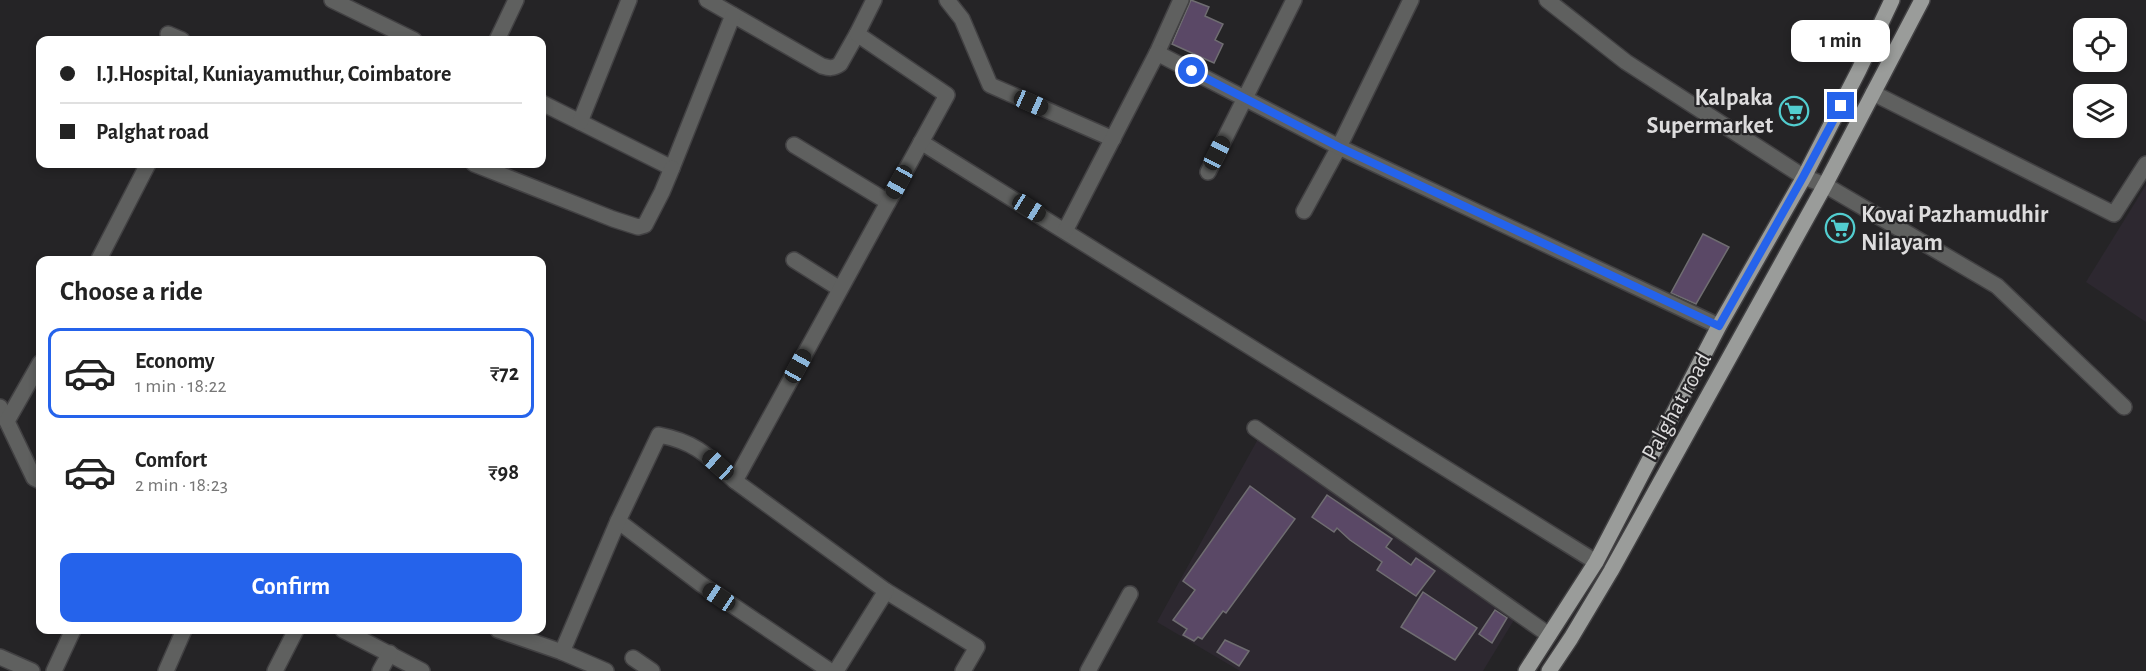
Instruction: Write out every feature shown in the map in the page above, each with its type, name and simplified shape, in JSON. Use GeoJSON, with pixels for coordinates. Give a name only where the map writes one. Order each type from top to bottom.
{"type":"FeatureCollection","features":[{"type":"Feature","properties":{"kind":"main road","name":"Palghat road"},"geometry":{"type":"LineString","coordinates":[[1527,671],[1596,562],[1719,326],[1803,177],[1859,70],[1892,0]]}},
{"type":"Feature","properties":{"kind":"main road","name":"Palghat road"},"geometry":{"type":"LineString","coordinates":[[1549,671],[1611,571],[1825,185],[1922,0]]}},
{"type":"Feature","properties":{"kind":"street"},"geometry":{"type":"LineString","coordinates":[[332,0],[406,36]]}},
{"type":"Feature","properties":{"kind":"street"},"geometry":{"type":"LineString","coordinates":[[499,36],[516,0]]}},
{"type":"Feature","properties":{"kind":"street"},"geometry":{"type":"LineString","coordinates":[[580,122],[629,0]]}},
{"type":"Feature","properties":{"kind":"street"},"geometry":{"type":"LineString","coordinates":[[707,0],[822,66],[830,68],[840,64],[874,0]]}},
{"type":"Feature","properties":{"kind":"street"},"geometry":{"type":"LineString","coordinates":[[947,0],[963,19],[990,85],[1113,139]]}},
{"type":"Feature","properties":{"kind":"street"},"geometry":{"type":"LineString","coordinates":[[1065,231],[1157,53],[1181,0]]}},
{"type":"Feature","properties":{"kind":"street"},"geometry":{"type":"LineString","coordinates":[[1208,172],[1294,0]]}},
{"type":"Feature","properties":{"kind":"street"},"geometry":{"type":"LineString","coordinates":[[1304,211],[1339,147],[1411,0]]}},
{"type":"Feature","properties":{"kind":"street"},"geometry":{"type":"LineString","coordinates":[[1547,0],[1626,62],[1803,177],[1825,185],[1997,286],[2124,408]]}},
{"type":"Feature","properties":{"kind":"street"},"geometry":{"type":"LineString","coordinates":[[484,168],[614,219],[638,226],[645,225],[672,168],[733,15]]}},
{"type":"Feature","properties":{"kind":"street"},"geometry":{"type":"LineString","coordinates":[[168,34],[173,36]]}},
{"type":"Feature","properties":{"kind":"street"},"geometry":{"type":"LineString","coordinates":[[735,481],[948,95],[857,34]]}},
{"type":"Feature","properties":{"kind":"street"},"geometry":{"type":"LineString","coordinates":[[1157,53],[1339,147],[1719,326]]}},
{"type":"Feature","properties":{"kind":"street"},"geometry":{"type":"LineString","coordinates":[[1874,93],[2114,214],[2146,164]]}},
{"type":"Feature","properties":{"kind":"street"},"geometry":{"type":"LineString","coordinates":[[546,105],[672,168]]}},
{"type":"Feature","properties":{"kind":"street"},"geometry":{"type":"LineString","coordinates":[[921,142],[1596,562]]}},
{"type":"Feature","properties":{"kind":"street"},"geometry":{"type":"LineString","coordinates":[[794,145],[888,202]]}},
{"type":"Feature","properties":{"kind":"street"},"geometry":{"type":"LineString","coordinates":[[101,256],[146,168]]}},
{"type":"Feature","properties":{"kind":"street"},"geometry":{"type":"LineString","coordinates":[[794,260],[840,289]]}},
{"type":"Feature","properties":{"kind":"street"},"geometry":{"type":"LineString","coordinates":[[36,369],[3,414],[36,479]]}},
{"type":"Feature","properties":{"kind":"street"},"geometry":{"type":"LineString","coordinates":[[1255,428],[1549,636]]}},
{"type":"Feature","properties":{"kind":"street"},"geometry":{"type":"LineString","coordinates":[[562,652],[618,521],[659,435],[679,438],[700,449],[735,481],[886,591],[977,647],[963,671]]}},
{"type":"Feature","properties":{"kind":"street"},"geometry":{"type":"LineString","coordinates":[[618,521],[701,584],[830,671]]}},
{"type":"Feature","properties":{"kind":"street"},"geometry":{"type":"LineString","coordinates":[[836,671],[886,591]]}},
{"type":"Feature","properties":{"kind":"street"},"geometry":{"type":"LineString","coordinates":[[1088,671],[1130,594]]}},
{"type":"Feature","properties":{"kind":"street"},"geometry":{"type":"LineString","coordinates":[[54,671],[71,634]]}},
{"type":"Feature","properties":{"kind":"street"},"geometry":{"type":"LineString","coordinates":[[166,671],[182,634]]}},
{"type":"Feature","properties":{"kind":"street"},"geometry":{"type":"LineString","coordinates":[[275,671],[294,634]]}},
{"type":"Feature","properties":{"kind":"street"},"geometry":{"type":"LineString","coordinates":[[351,634],[422,671]]}},
{"type":"Feature","properties":{"kind":"street"},"geometry":{"type":"LineString","coordinates":[[510,634],[562,652],[606,671]]}},
{"type":"Feature","properties":{"kind":"street"},"geometry":{"type":"LineString","coordinates":[[380,671],[390,653]]}},
{"type":"Feature","properties":{"kind":"street"},"geometry":{"type":"LineString","coordinates":[[0,657],[32,671]]}},
{"type":"Feature","properties":{"kind":"street"},"geometry":{"type":"LineString","coordinates":[[633,658],[652,671]]}},
{"type":"Feature","properties":{"kind":"shaded area"},"geometry":{"type":"Polygon","coordinates":[[[2146,185],[2146,322],[2086,282],[2146,185]]]}},
{"type":"Feature","properties":{"kind":"shaded area"},"geometry":{"type":"Polygon","coordinates":[[[1258,439],[1514,620],[1483,671],[1240,671],[1157,622],[1258,439]]]}},
{"type":"Feature","properties":{"kind":"building"},"geometry":{"type":"Polygon","coordinates":[[[1191,0],[1209,7],[1205,16],[1223,24],[1215,40],[1223,44],[1214,63],[1172,44],[1191,0]]]}},
{"type":"Feature","properties":{"kind":"building"},"geometry":{"type":"Polygon","coordinates":[[[1703,234],[1729,247],[1696,304],[1671,293],[1703,234]]]}},
{"type":"Feature","properties":{"kind":"building"},"geometry":{"type":"Polygon","coordinates":[[[1250,486],[1295,519],[1226,613],[1223,611],[1202,639],[1198,637],[1194,641],[1183,635],[1187,629],[1173,620],[1195,590],[1183,581],[1250,486]]]}},
{"type":"Feature","properties":{"kind":"building"},"geometry":{"type":"Polygon","coordinates":[[[1327,495],[1392,539],[1386,547],[1411,565],[1416,558],[1435,571],[1416,596],[1377,570],[1382,562],[1337,528],[1334,532],[1312,517],[1327,495]]]}},
{"type":"Feature","properties":{"kind":"building"},"geometry":{"type":"Polygon","coordinates":[[[1423,592],[1477,628],[1455,660],[1401,627],[1423,592]]]}},
{"type":"Feature","properties":{"kind":"building"},"geometry":{"type":"Polygon","coordinates":[[[1495,610],[1507,618],[1492,643],[1479,634],[1495,610]]]}},
{"type":"Feature","properties":{"kind":"building"},"geometry":{"type":"Polygon","coordinates":[[[1225,640],[1249,651],[1239,666],[1217,652],[1225,640]]]}},
{"type":"Feature","properties":{"kind":"place","name":"Kalpaka Supermarket"},"geometry":{"type":"Point","coordinates":[1794,111]}},
{"type":"Feature","properties":{"kind":"place","name":"Kovai Pazhamudhir Nilayam"},"geometry":{"type":"Point","coordinates":[1840,228]}},
{"type":"Feature","properties":{"kind":"route"},"geometry":{"type":"LineString","coordinates":[[1192,71],[1339,147],[1719,326],[1841,106]]}}]}
